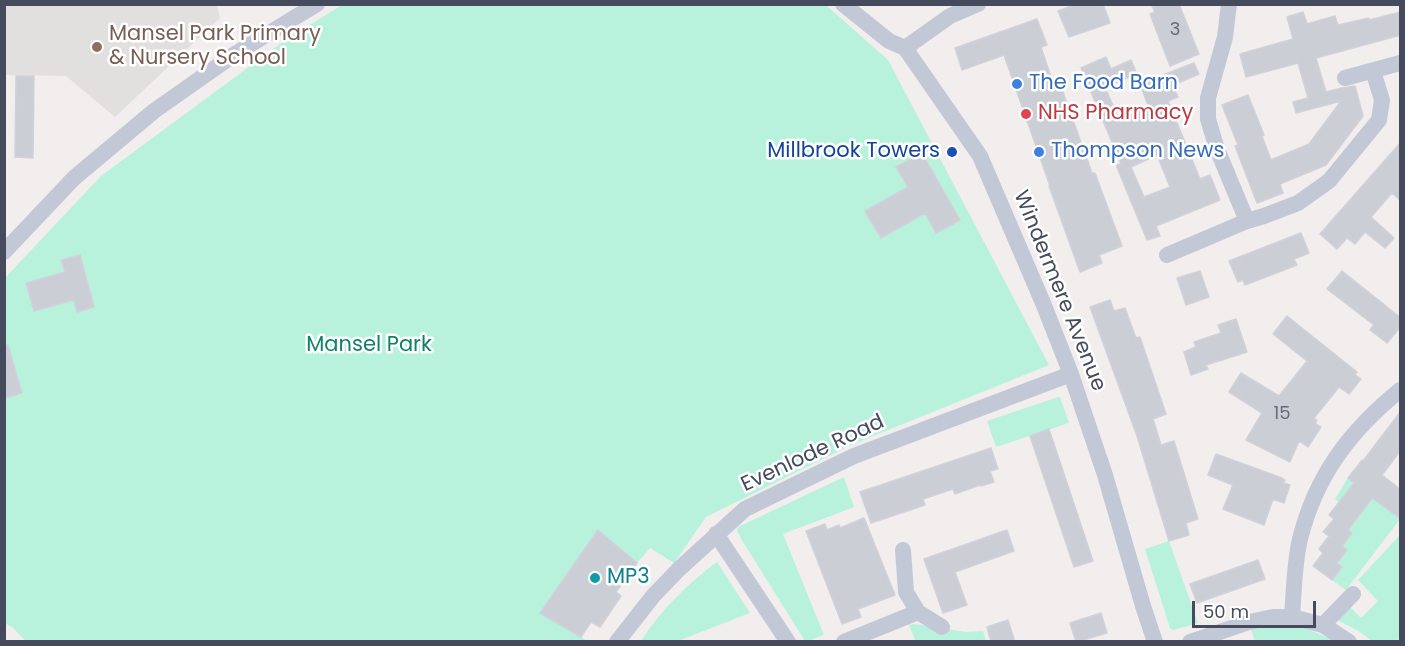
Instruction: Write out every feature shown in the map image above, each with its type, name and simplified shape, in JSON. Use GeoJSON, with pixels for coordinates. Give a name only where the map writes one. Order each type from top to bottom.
{"type":"FeatureCollection","features":[{"type":"Feature","properties":{"kind":"street"},"geometry":{"type":"LineString","coordinates":[[4,252],[74,178],[154,111],[235,54],[318,4]]}},
{"type":"Feature","properties":{"kind":"street","name":"Windermere Avenue"},"geometry":{"type":"LineString","coordinates":[[843,4],[889,41],[905,48],[980,156],[1071,374],[1105,475],[1155,642]]}},
{"type":"Feature","properties":{"kind":"street"},"geometry":{"type":"LineString","coordinates":[[905,48],[950,16],[978,4]]}},
{"type":"Feature","properties":{"kind":"street"},"geometry":{"type":"LineString","coordinates":[[1229,4],[1225,37],[1208,98],[1208,119],[1217,149],[1247,221]]}},
{"type":"Feature","properties":{"kind":"street"},"geometry":{"type":"LineString","coordinates":[[1345,78],[1401,63]]}},
{"type":"Feature","properties":{"kind":"street"},"geometry":{"type":"LineString","coordinates":[[1167,255],[1247,221],[1298,203],[1329,181],[1378,120],[1382,100],[1373,71]]}},
{"type":"Feature","properties":{"kind":"street","name":"Evenlode Road"},"geometry":{"type":"LineString","coordinates":[[617,642],[653,596],[745,509],[854,456],[1071,374]]}},
{"type":"Feature","properties":{"kind":"street"},"geometry":{"type":"LineString","coordinates":[[1292,617],[1300,540],[1317,491],[1330,465],[1350,439],[1365,421],[1401,390]]}},
{"type":"Feature","properties":{"kind":"street"},"geometry":{"type":"LineString","coordinates":[[716,534],[788,642]]}},
{"type":"Feature","properties":{"kind":"street"},"geometry":{"type":"LineString","coordinates":[[903,550],[906,592],[918,612],[942,627]]}},
{"type":"Feature","properties":{"kind":"street"},"geometry":{"type":"LineString","coordinates":[[1323,625],[1353,594]]}},
{"type":"Feature","properties":{"kind":"street"},"geometry":{"type":"LineString","coordinates":[[844,642],[918,612]]}},
{"type":"Feature","properties":{"kind":"street"},"geometry":{"type":"LineString","coordinates":[[1190,642],[1249,622],[1273,617],[1292,617],[1323,625],[1349,642]]}},
{"type":"Feature","properties":{"kind":"shaded area","name":"Mansel Park Primary & Nursery School"},"geometry":{"type":"Polygon","coordinates":[[[5,4],[217,5],[220,18],[115,117],[66,76],[5,75],[5,4]]]}},
{"type":"Feature","properties":{"kind":"green space","name":"Mansel Park"},"geometry":{"type":"Polygon","coordinates":[[[342,5],[827,6],[888,60],[1049,365],[851,445],[706,517],[674,563],[650,548],[637,563],[599,531],[540,612],[588,641],[26,641],[5,623],[4,279],[101,176],[284,41],[342,5]]]}},
{"type":"Feature","properties":{"kind":"green space"},"geometry":{"type":"Polygon","coordinates":[[[1060,397],[1069,423],[996,447],[987,421],[1060,397]]]}},
{"type":"Feature","properties":{"kind":"green space"},"geometry":{"type":"Polygon","coordinates":[[[844,477],[854,507],[783,534],[824,635],[805,641],[737,531],[738,527],[844,477]]]}},
{"type":"Feature","properties":{"kind":"green space"},"geometry":{"type":"Polygon","coordinates":[[[1348,478],[1400,519],[1346,590],[1332,580],[1342,567],[1338,563],[1347,550],[1342,546],[1352,533],[1348,530],[1358,516],[1335,499],[1348,478]]]}},
{"type":"Feature","properties":{"kind":"green space"},"geometry":{"type":"Polygon","coordinates":[[[1400,535],[1400,637],[1397,641],[1372,641],[1335,619],[1348,605],[1361,618],[1378,601],[1358,580],[1400,535]]]}},
{"type":"Feature","properties":{"kind":"green space"},"geometry":{"type":"Polygon","coordinates":[[[1169,541],[1198,623],[1173,630],[1170,628],[1145,549],[1169,541]]]}},
{"type":"Feature","properties":{"kind":"green space"},"geometry":{"type":"Polygon","coordinates":[[[717,562],[750,613],[678,641],[641,641],[675,598],[717,562]]]}},
{"type":"Feature","properties":{"kind":"green space"},"geometry":{"type":"Polygon","coordinates":[[[909,625],[923,625],[946,634],[948,629],[965,632],[983,631],[986,641],[913,641],[915,640],[909,625]]]}},
{"type":"Feature","properties":{"kind":"green space"},"geometry":{"type":"Polygon","coordinates":[[[1301,626],[1335,641],[1255,641],[1250,627],[1301,626]]]}},
{"type":"Feature","properties":{"kind":"building"},"geometry":{"type":"Polygon","coordinates":[[[1077,4],[1103,4],[1110,23],[1069,37],[1058,11],[1077,4]]]}},
{"type":"Feature","properties":{"kind":"building"},"geometry":{"type":"Polygon","coordinates":[[[1151,4],[1179,4],[1199,54],[1170,66],[1150,14],[1155,12],[1151,4]]]}},
{"type":"Feature","properties":{"kind":"building"},"geometry":{"type":"Polygon","coordinates":[[[1303,12],[1307,24],[1335,16],[1338,25],[1401,12],[1401,35],[1316,58],[1326,92],[1355,86],[1363,116],[1326,165],[1280,184],[1283,193],[1257,203],[1222,105],[1248,95],[1271,160],[1309,144],[1341,101],[1296,113],[1293,102],[1308,98],[1298,63],[1246,77],[1240,54],[1293,39],[1287,17],[1303,12]]]}},
{"type":"Feature","properties":{"kind":"building"},"geometry":{"type":"Polygon","coordinates":[[[1037,19],[1047,45],[1041,47],[1053,83],[1059,81],[1092,173],[1095,173],[1122,246],[1099,255],[1102,263],[1080,272],[1004,55],[962,70],[955,48],[1037,19]]]}},
{"type":"Feature","properties":{"kind":"building"},"geometry":{"type":"Polygon","coordinates":[[[1106,57],[1111,69],[1131,60],[1137,74],[1105,87],[1119,120],[1149,108],[1140,84],[1194,63],[1199,74],[1173,85],[1178,97],[1168,101],[1200,179],[1210,175],[1220,200],[1156,226],[1160,236],[1147,240],[1116,165],[1121,164],[1081,68],[1106,57]],[[1157,155],[1131,167],[1144,197],[1170,187],[1157,155]]]}},
{"type":"Feature","properties":{"kind":"building"},"geometry":{"type":"Polygon","coordinates":[[[16,76],[34,76],[33,158],[15,157],[16,76]]]}},
{"type":"Feature","properties":{"kind":"building"},"geometry":{"type":"Polygon","coordinates":[[[1401,142],[1401,201],[1392,193],[1371,217],[1394,238],[1385,248],[1365,232],[1355,244],[1347,238],[1337,249],[1320,234],[1401,142]]]}},
{"type":"Feature","properties":{"kind":"building"},"geometry":{"type":"Polygon","coordinates":[[[922,153],[960,220],[936,233],[925,213],[881,238],[865,211],[908,187],[896,167],[922,153]]]}},
{"type":"Feature","properties":{"kind":"building"},"geometry":{"type":"Polygon","coordinates":[[[1301,233],[1309,253],[1294,259],[1297,265],[1245,285],[1243,280],[1238,282],[1229,261],[1301,233]]]}},
{"type":"Feature","properties":{"kind":"building"},"geometry":{"type":"Polygon","coordinates":[[[80,255],[94,307],[77,312],[74,300],[34,311],[26,283],[65,272],[61,260],[80,255]]]}},
{"type":"Feature","properties":{"kind":"building"},"geometry":{"type":"Polygon","coordinates":[[[1200,271],[1209,297],[1186,305],[1177,278],[1200,271]]]}},
{"type":"Feature","properties":{"kind":"building"},"geometry":{"type":"Polygon","coordinates":[[[1342,271],[1401,318],[1401,326],[1387,343],[1370,330],[1374,325],[1327,289],[1342,271]]]}},
{"type":"Feature","properties":{"kind":"building"},"geometry":{"type":"Polygon","coordinates":[[[1110,300],[1114,311],[1125,308],[1136,338],[1140,337],[1166,414],[1153,419],[1161,445],[1174,441],[1198,519],[1186,523],[1189,535],[1169,541],[1137,436],[1090,307],[1110,300]]]}},
{"type":"Feature","properties":{"kind":"building"},"geometry":{"type":"Polygon","coordinates":[[[1287,316],[1357,372],[1355,375],[1361,379],[1349,394],[1339,387],[1314,418],[1317,420],[1315,423],[1321,427],[1308,447],[1299,441],[1290,462],[1246,440],[1262,413],[1229,392],[1241,373],[1279,396],[1307,361],[1273,334],[1287,316]]]}},
{"type":"Feature","properties":{"kind":"building"},"geometry":{"type":"Polygon","coordinates":[[[1236,319],[1247,352],[1206,365],[1208,369],[1191,375],[1184,352],[1196,347],[1194,342],[1221,333],[1218,325],[1236,319]]]}},
{"type":"Feature","properties":{"kind":"building"},"geometry":{"type":"Polygon","coordinates":[[[4,345],[8,345],[22,393],[4,398],[4,345]]]}},
{"type":"Feature","properties":{"kind":"building"},"geometry":{"type":"Polygon","coordinates":[[[1401,411],[1401,450],[1382,475],[1401,490],[1401,519],[1372,498],[1348,530],[1352,533],[1342,546],[1347,550],[1337,563],[1342,567],[1332,580],[1313,566],[1323,553],[1319,549],[1329,536],[1323,532],[1334,519],[1329,515],[1354,483],[1348,478],[1401,411]]]}},
{"type":"Feature","properties":{"kind":"building"},"geometry":{"type":"Polygon","coordinates":[[[1049,429],[1093,561],[1074,567],[1030,436],[1049,429]]]}},
{"type":"Feature","properties":{"kind":"building"},"geometry":{"type":"Polygon","coordinates":[[[991,448],[998,469],[990,471],[994,482],[955,494],[953,489],[923,499],[925,505],[871,523],[860,492],[991,448]]]}},
{"type":"Feature","properties":{"kind":"building"},"geometry":{"type":"Polygon","coordinates":[[[1216,454],[1282,478],[1285,480],[1283,483],[1290,485],[1284,503],[1273,499],[1264,525],[1223,509],[1233,485],[1208,475],[1216,454]]]}},
{"type":"Feature","properties":{"kind":"building"},"geometry":{"type":"Polygon","coordinates":[[[864,518],[895,595],[858,609],[861,617],[842,624],[806,531],[825,524],[827,530],[839,525],[840,528],[864,518]]]}},
{"type":"Feature","properties":{"kind":"building","name":"MP3"},"geometry":{"type":"Polygon","coordinates":[[[598,530],[637,563],[616,592],[621,596],[600,627],[591,622],[581,637],[540,613],[598,530]]]}},
{"type":"Feature","properties":{"kind":"building"},"geometry":{"type":"Polygon","coordinates":[[[1007,530],[1014,551],[955,572],[967,605],[943,613],[924,559],[1007,530]]]}},
{"type":"Feature","properties":{"kind":"building"},"geometry":{"type":"Polygon","coordinates":[[[1258,560],[1265,579],[1197,603],[1190,584],[1258,560]]]}},
{"type":"Feature","properties":{"kind":"building"},"geometry":{"type":"Polygon","coordinates":[[[1101,613],[1107,633],[1076,642],[1070,623],[1101,613]]]}},
{"type":"Feature","properties":{"kind":"building"},"geometry":{"type":"Polygon","coordinates":[[[1008,620],[1015,642],[991,642],[987,627],[1008,620]]]}},
{"type":"Feature","properties":{"kind":"place","name":"Mansel Park Primary & Nursery School"},"geometry":{"type":"Point","coordinates":[97,47]}},
{"type":"Feature","properties":{"kind":"place","name":"The Food Barn"},"geometry":{"type":"Point","coordinates":[1017,84]}},
{"type":"Feature","properties":{"kind":"place","name":"NHS Pharmacy"},"geometry":{"type":"Point","coordinates":[1026,114]}},
{"type":"Feature","properties":{"kind":"place","name":"Millbrook Towers"},"geometry":{"type":"Point","coordinates":[952,152]}},
{"type":"Feature","properties":{"kind":"place","name":"Thompson News"},"geometry":{"type":"Point","coordinates":[1039,152]}},
{"type":"Feature","properties":{"kind":"place","name":"MP3"},"geometry":{"type":"Point","coordinates":[595,578]}}]}
